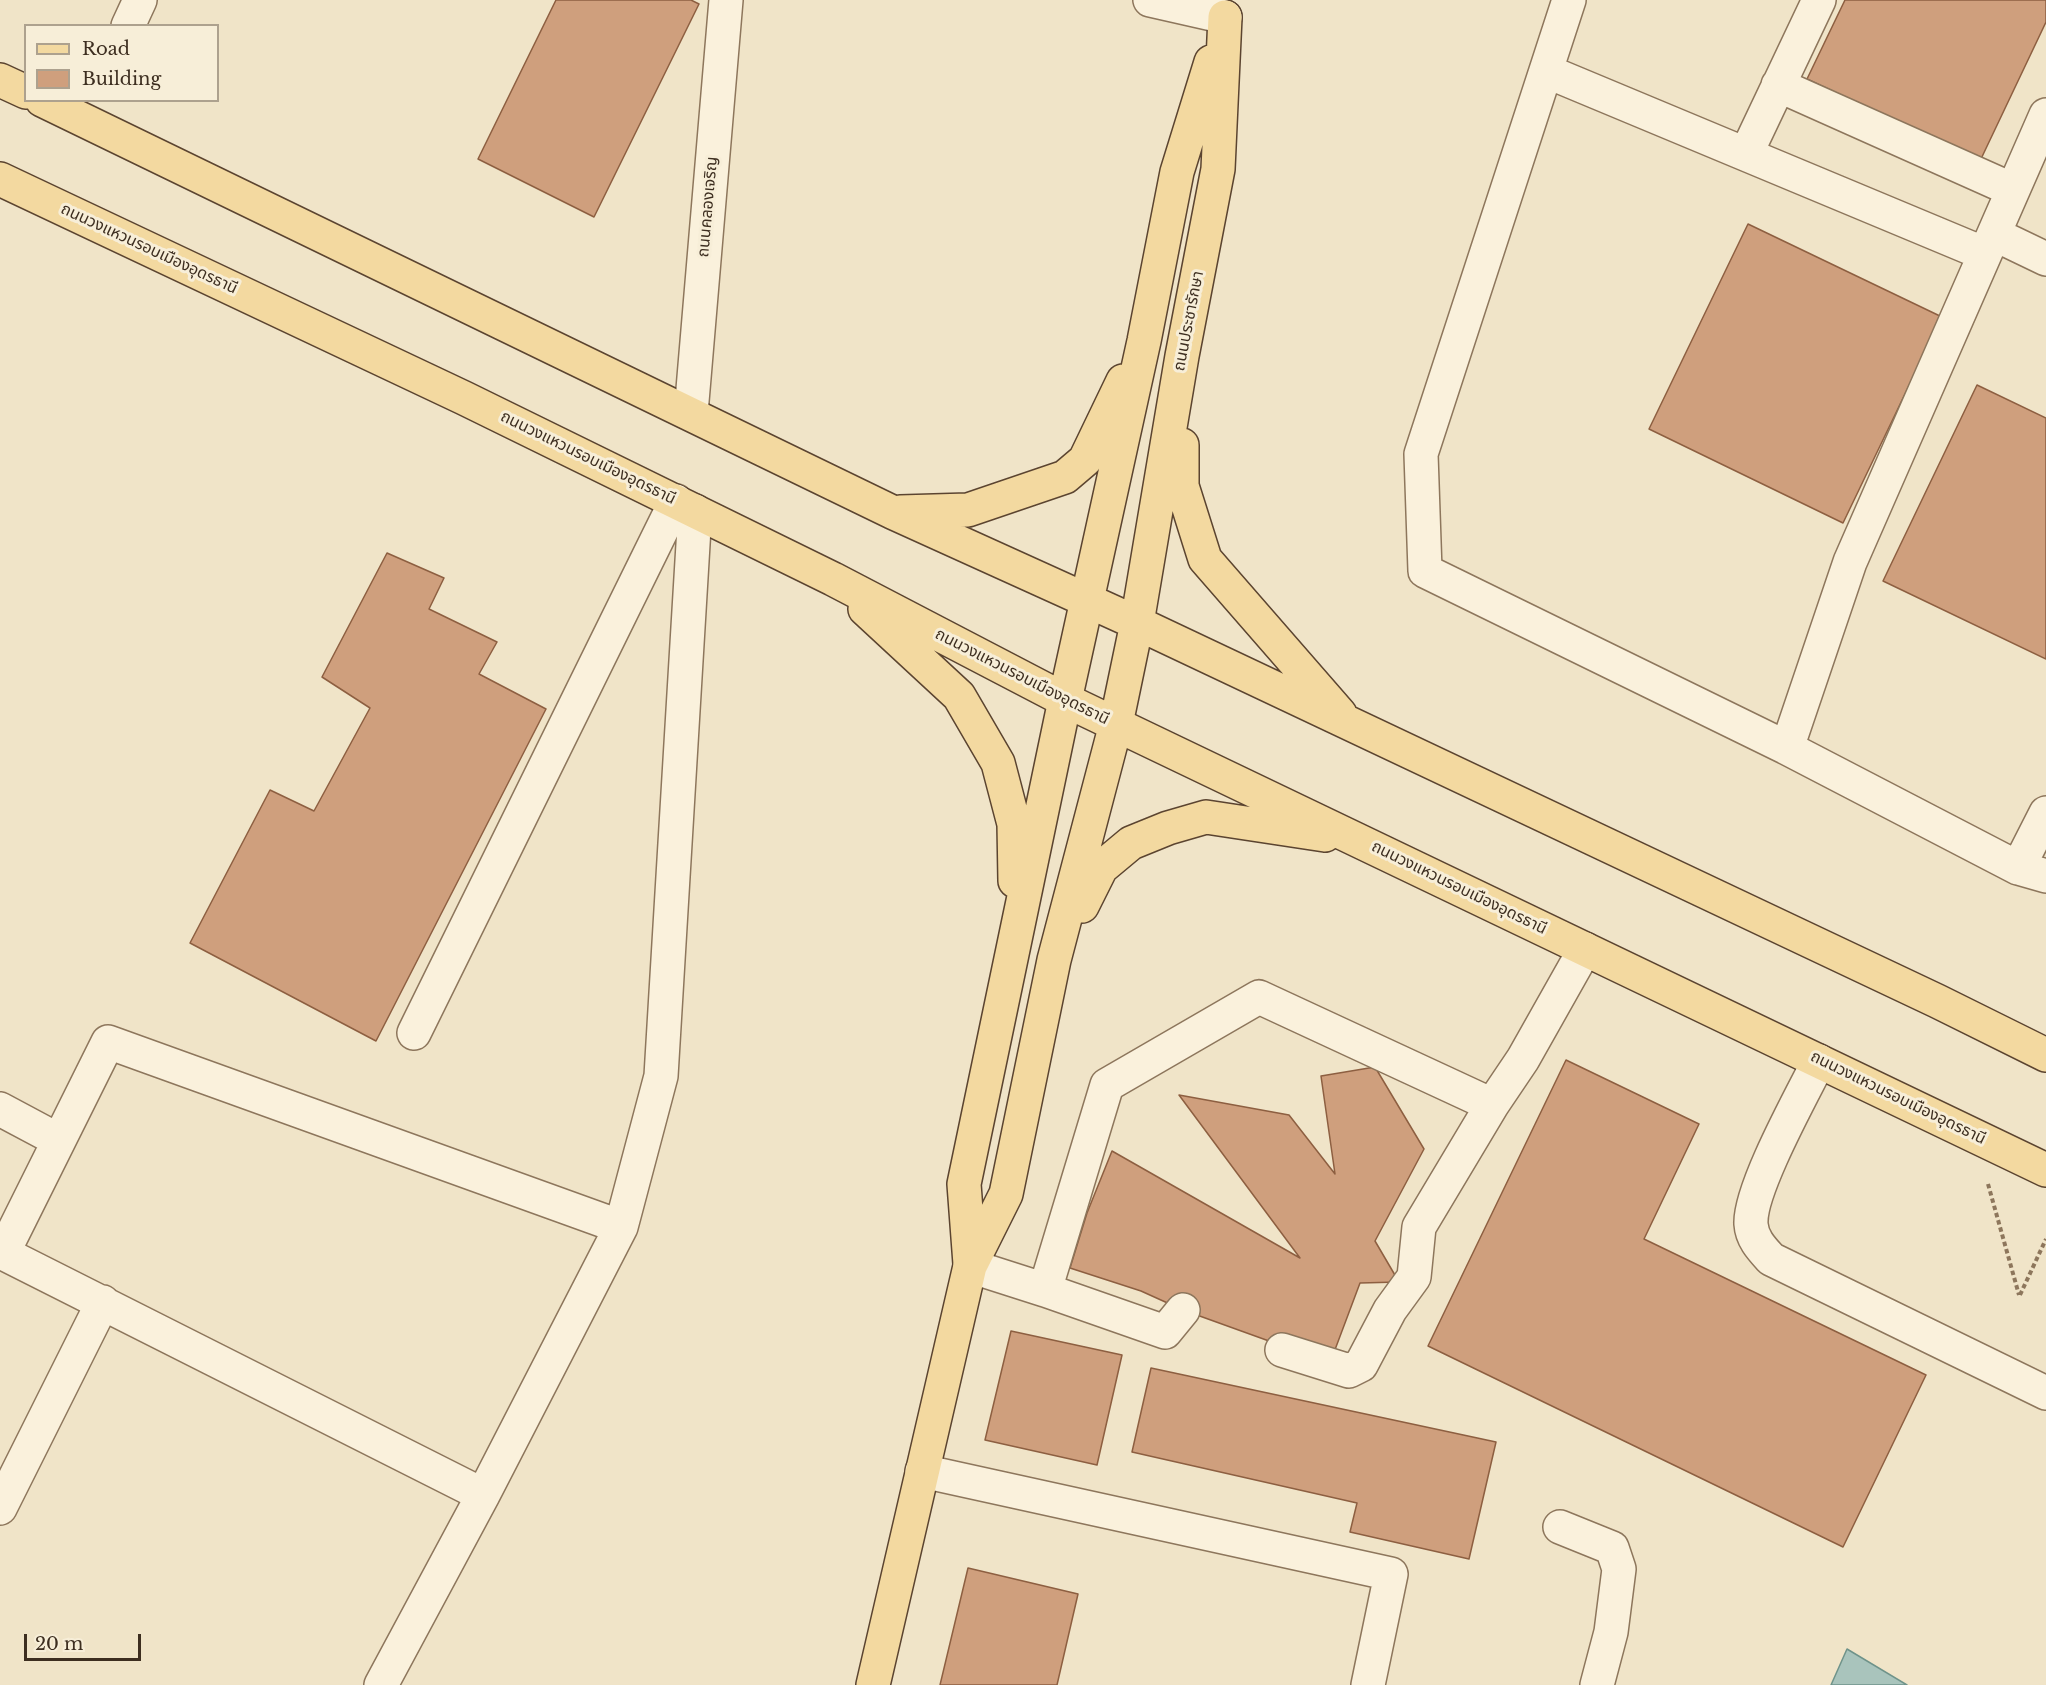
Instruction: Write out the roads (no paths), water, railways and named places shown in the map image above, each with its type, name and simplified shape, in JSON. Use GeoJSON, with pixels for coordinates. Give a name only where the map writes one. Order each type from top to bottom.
{"type":"FeatureCollection","features":[{"type":"Feature","properties":{"kind":"main road"},"geometry":{"type":"LineString","coordinates":[[970,1266],[964,1184],[1017,940],[1065,700],[1144,341],[1177,172],[1227,9]]}},
{"type":"Feature","properties":{"kind":"main road","name":"ถนนประชารักษา"},"geometry":{"type":"LineString","coordinates":[[1054,960],[1116,724],[1137,622],[1182,356],[1218,169],[1227,9]]}},
{"type":"Feature","properties":{"kind":"main road"},"geometry":{"type":"LineString","coordinates":[[0,80],[24,91]]}},
{"type":"Feature","properties":{"kind":"main road"},"geometry":{"type":"LineString","coordinates":[[51,102],[87,110],[892,512],[1137,622],[1349,725],[1937,1001],[2046,1055]]}},
{"type":"Feature","properties":{"kind":"main road","name":"ถนนวงแหวนรอบเมืองอุดรธานี"},"geometry":{"type":"LineString","coordinates":[[0,179],[464,398],[833,579],[1065,700],[2046,1170]]}},
{"type":"Feature","properties":{"kind":"main road"},"geometry":{"type":"LineString","coordinates":[[892,512],[968,510],[1065,477],[1085,460],[1144,341]]}},
{"type":"Feature","properties":{"kind":"main road"},"geometry":{"type":"LineString","coordinates":[[1182,356],[1182,486],[1205,559],[1349,725]]}},
{"type":"Feature","properties":{"kind":"main road"},"geometry":{"type":"LineString","coordinates":[[833,579],[959,696],[998,763],[1014,824],[1017,940]]}},
{"type":"Feature","properties":{"kind":"main road"},"geometry":{"type":"LineString","coordinates":[[873,1685],[970,1266],[1006,1194],[1054,960],[1101,868],[1131,843],[1206,817],[1359,840]]}},
{"type":"Feature","properties":{"kind":"street"},"geometry":{"type":"LineString","coordinates":[[129,24],[141,0]]}},
{"type":"Feature","properties":{"kind":"street","name":"ถนนคลองเจริญ"},"geometry":{"type":"LineString","coordinates":[[691,413],[726,0]]}},
{"type":"Feature","properties":{"kind":"street"},"geometry":{"type":"LineString","coordinates":[[1150,0],[1227,9]]}},
{"type":"Feature","properties":{"kind":"street"},"geometry":{"type":"LineString","coordinates":[[1569,0],[1421,454],[1425,571],[1787,748],[2032,872],[2046,813]]}},
{"type":"Feature","properties":{"kind":"street"},"geometry":{"type":"LineString","coordinates":[[1746,154],[1819,0]]}},
{"type":"Feature","properties":{"kind":"street"},"geometry":{"type":"LineString","coordinates":[[1546,71],[1746,154],[1989,244],[2046,259]]}},
{"type":"Feature","properties":{"kind":"street"},"geometry":{"type":"LineString","coordinates":[[1778,85],[2013,190]]}},
{"type":"Feature","properties":{"kind":"street"},"geometry":{"type":"LineString","coordinates":[[1787,748],[1850,562],[2046,115]]}},
{"type":"Feature","properties":{"kind":"street"},"geometry":{"type":"LineString","coordinates":[[414,1034],[686,506]]}},
{"type":"Feature","properties":{"kind":"street"},"geometry":{"type":"LineString","coordinates":[[381,1685],[483,1495],[621,1227],[661,1076],[686,506]]}},
{"type":"Feature","properties":{"kind":"street"},"geometry":{"type":"LineString","coordinates":[[1282,1350],[1348,1371],[1361,1365],[1390,1310],[1414,1276],[1419,1227],[1492,1105],[1523,1059],[1585,949]]}},
{"type":"Feature","properties":{"kind":"street"},"geometry":{"type":"LineString","coordinates":[[1045,1290],[1107,1085],[1259,997],[1492,1105]]}},
{"type":"Feature","properties":{"kind":"street"},"geometry":{"type":"LineString","coordinates":[[483,1495],[2,1252],[108,1042],[621,1227]]}},
{"type":"Feature","properties":{"kind":"street"},"geometry":{"type":"LineString","coordinates":[[1819,1061],[1759,1186],[1751,1224],[1756,1241],[1772,1259],[2046,1393]]}},
{"type":"Feature","properties":{"kind":"street"},"geometry":{"type":"LineString","coordinates":[[0,1109],[58,1140]]}},
{"type":"Feature","properties":{"kind":"street"},"geometry":{"type":"LineString","coordinates":[[970,1266],[1165,1332],[1183,1310]]}},
{"type":"Feature","properties":{"kind":"street"},"geometry":{"type":"LineString","coordinates":[[0,1508],[103,1302]]}},
{"type":"Feature","properties":{"kind":"street"},"geometry":{"type":"LineString","coordinates":[[922,1471],[1391,1574],[1368,1685]]}},
{"type":"Feature","properties":{"kind":"street"},"geometry":{"type":"LineString","coordinates":[[1560,1527],[1612,1548],[1619,1569],[1611,1632],[1600,1684]]}},
{"type":"Feature","properties":{"kind":"water"},"geometry":{"type":"Polygon","coordinates":[[[1847,1649],[1907,1685],[1831,1685],[1847,1649]]]}}]}
